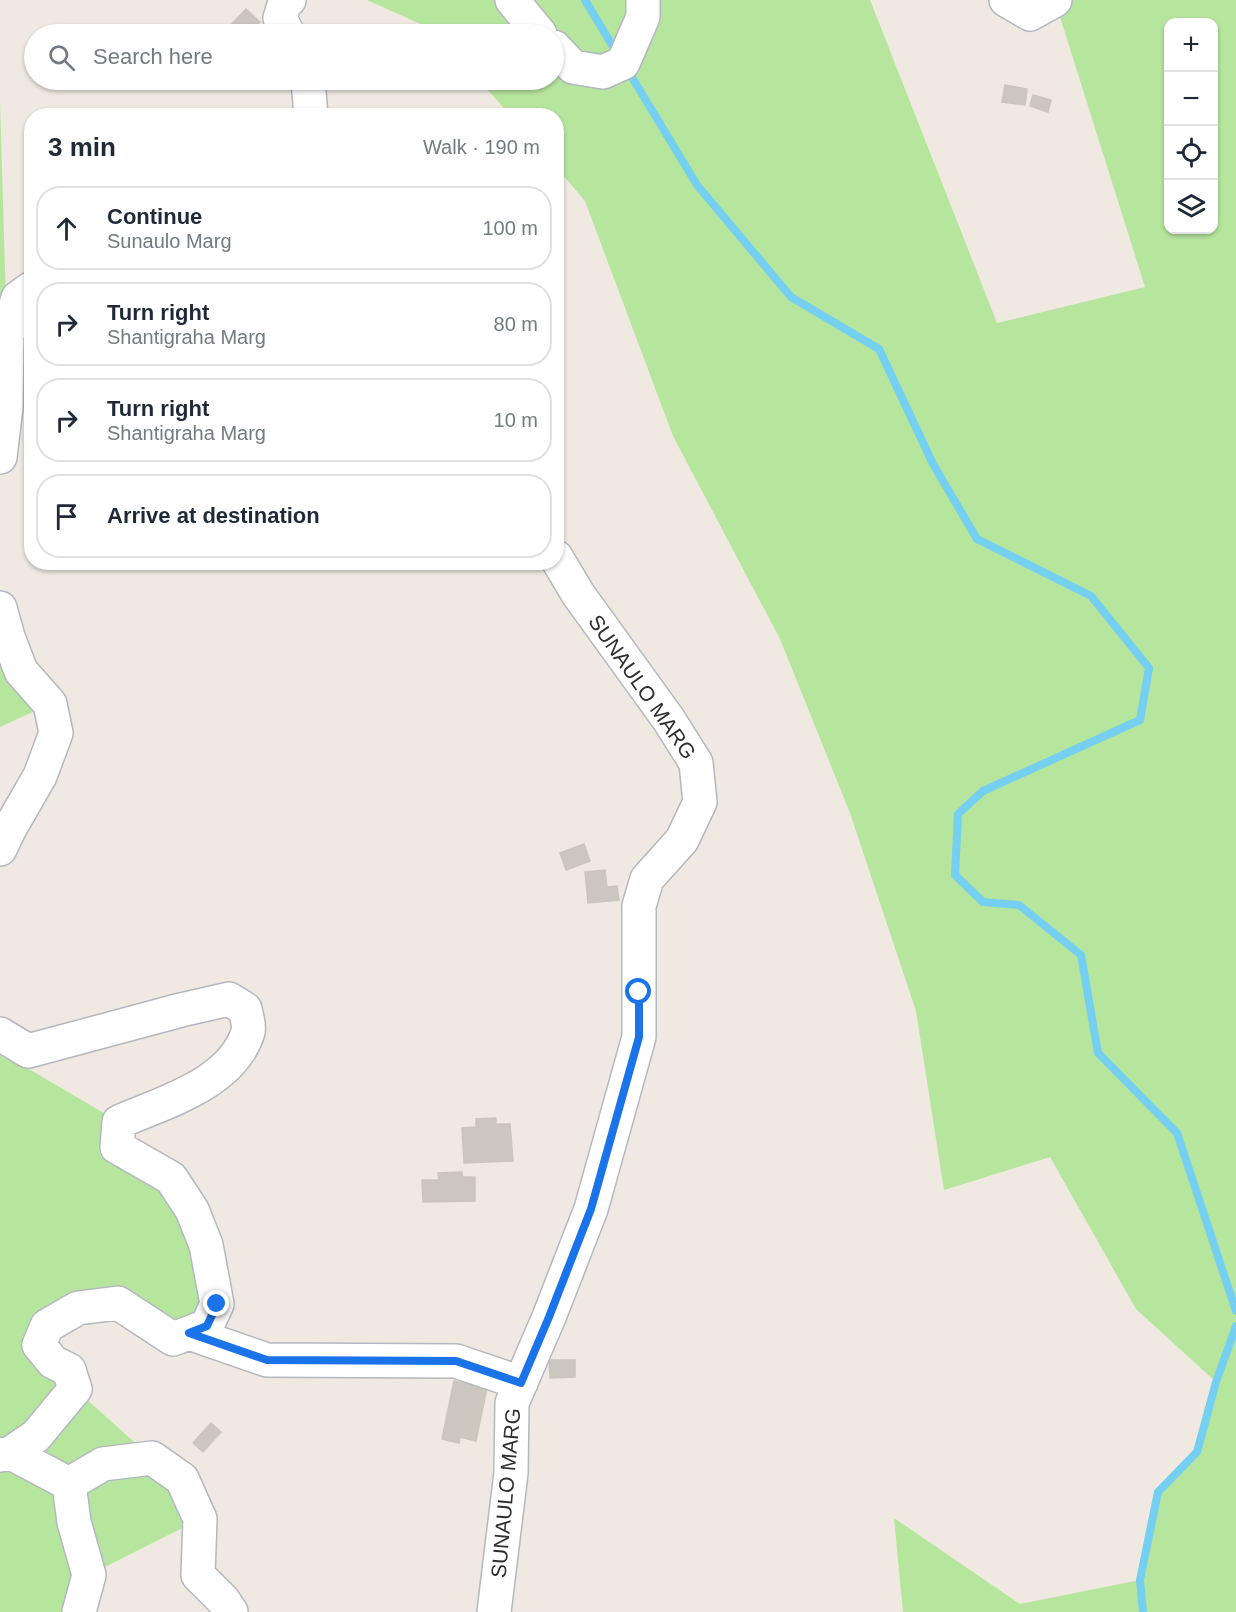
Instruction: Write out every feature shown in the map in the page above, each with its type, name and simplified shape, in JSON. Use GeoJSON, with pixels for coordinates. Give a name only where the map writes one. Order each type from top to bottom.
{"type":"FeatureCollection","features":[{"type":"Feature","properties":{"kind":"street"},"geometry":{"type":"LineString","coordinates":[[283,24],[280,18],[285,2],[289,0]]}},
{"type":"Feature","properties":{"kind":"street"},"geometry":{"type":"LineString","coordinates":[[512,0],[532,24]]}},
{"type":"Feature","properties":{"kind":"street"},"geometry":{"type":"LineString","coordinates":[[1006,0],[1030,14],[1055,0]]}},
{"type":"Feature","properties":{"kind":"street"},"geometry":{"type":"LineString","coordinates":[[564,58],[573,67],[603,72],[623,63],[643,9]]}},
{"type":"Feature","properties":{"kind":"street"},"geometry":{"type":"LineString","coordinates":[[309,90],[310,108]]}},
{"type":"Feature","properties":{"kind":"street"},"geometry":{"type":"LineString","coordinates":[[0,457],[6,407],[7,336],[18,298],[24,294]]}},
{"type":"Feature","properties":{"kind":"street","name":"SUNAULO MARG"},"geometry":{"type":"LineString","coordinates":[[494,1612],[511,1473],[512,1402],[549,1317],[591,1209],[639,1037],[639,906],[647,879],[682,840],[700,802],[696,764],[669,720],[578,594],[564,570]]}},
{"type":"Feature","properties":{"kind":"street"},"geometry":{"type":"LineString","coordinates":[[0,608],[8,638],[21,671],[50,704],[56,733],[40,776],[0,849]]}},
{"type":"Feature","properties":{"kind":"street"},"geometry":{"type":"LineString","coordinates":[[0,1034],[28,1051],[229,999],[245,1009],[249,1030],[231,1063],[189,1093],[119,1122],[117,1147],[171,1178],[192,1210],[206,1245],[217,1304],[207,1326],[173,1339],[118,1303],[78,1308],[47,1326],[39,1345],[53,1362],[69,1370],[75,1389],[36,1436],[5,1454]]}},
{"type":"Feature","properties":{"kind":"street"},"geometry":{"type":"LineString","coordinates":[[189,1333],[267,1360],[456,1361],[521,1383]]}},
{"type":"Feature","properties":{"kind":"street"},"geometry":{"type":"LineString","coordinates":[[5,1454],[69,1484]]}},
{"type":"Feature","properties":{"kind":"street"},"geometry":{"type":"LineString","coordinates":[[69,1484],[103,1464],[152,1458],[182,1479],[200,1519],[198,1575],[223,1600],[231,1612]]}},
{"type":"Feature","properties":{"kind":"street"},"geometry":{"type":"LineString","coordinates":[[69,1484],[74,1522],[89,1575],[79,1612]]}},
{"type":"Feature","properties":{"kind":"green space"},"geometry":{"type":"Polygon","coordinates":[[[367,0],[870,0],[997,323],[1145,287],[1055,1],[1029,0],[1236,0],[1236,1612],[903,1612],[894,1518],[1020,1604],[1140,1580],[1158,1492],[1197,1452],[1216,1382],[1136,1309],[1050,1157],[944,1190],[916,1011],[850,813],[780,639],[673,436],[585,201],[564,176],[564,108],[504,108],[488,90],[564,90],[564,24],[420,24],[367,0]]]}},
{"type":"Feature","properties":{"kind":"green space"},"geometry":{"type":"Polygon","coordinates":[[[0,102],[7,336],[0,457],[0,102]]]}},
{"type":"Feature","properties":{"kind":"green space"},"geometry":{"type":"Polygon","coordinates":[[[0,608],[50,704],[0,727],[0,608]]]}},
{"type":"Feature","properties":{"kind":"green space"},"geometry":{"type":"Polygon","coordinates":[[[0,1052],[119,1122],[171,1178],[217,1304],[173,1339],[118,1303],[47,1326],[75,1389],[152,1458],[200,1519],[89,1575],[79,1612],[0,1612],[0,1052]]]}},
{"type":"Feature","properties":{"kind":"building"},"geometry":{"type":"Polygon","coordinates":[[[246,9],[260,22],[258,24],[232,24],[246,9]]]}},
{"type":"Feature","properties":{"kind":"building"},"geometry":{"type":"Polygon","coordinates":[[[1005,85],[1027,89],[1025,105],[1002,102],[1005,85]]]}},
{"type":"Feature","properties":{"kind":"building"},"geometry":{"type":"Polygon","coordinates":[[[1033,95],[1051,100],[1048,112],[1030,106],[1033,95]]]}},
{"type":"Feature","properties":{"kind":"building"},"geometry":{"type":"Polygon","coordinates":[[[584,844],[590,861],[566,870],[560,853],[584,844]]]}},
{"type":"Feature","properties":{"kind":"building"},"geometry":{"type":"Polygon","coordinates":[[[605,870],[607,887],[617,886],[619,900],[588,903],[585,872],[605,870]]]}},
{"type":"Feature","properties":{"kind":"building"},"geometry":{"type":"Polygon","coordinates":[[[496,1118],[496,1124],[510,1124],[513,1161],[464,1163],[462,1128],[476,1127],[476,1119],[496,1118]]]}},
{"type":"Feature","properties":{"kind":"building"},"geometry":{"type":"Polygon","coordinates":[[[462,1172],[462,1177],[475,1177],[475,1201],[423,1202],[422,1180],[439,1180],[438,1173],[462,1172]]]}},
{"type":"Feature","properties":{"kind":"building"},"geometry":{"type":"Polygon","coordinates":[[[549,1360],[575,1360],[575,1377],[550,1378],[549,1360]]]}},
{"type":"Feature","properties":{"kind":"building"},"geometry":{"type":"Polygon","coordinates":[[[454,1381],[487,1388],[476,1441],[460,1437],[459,1443],[442,1439],[454,1381]]]}},
{"type":"Feature","properties":{"kind":"building"},"geometry":{"type":"Polygon","coordinates":[[[211,1423],[221,1432],[203,1452],[193,1443],[211,1423]]]}},
{"type":"Feature","properties":{"kind":"waterway"},"geometry":{"type":"LineString","coordinates":[[585,0],[618,55]]}},
{"type":"Feature","properties":{"kind":"waterway"},"geometry":{"type":"LineString","coordinates":[[627,69],[697,185],[791,297],[879,349],[933,464],[977,539],[1091,596],[1149,668],[1140,720],[983,791],[958,814],[955,875],[983,902],[1019,905],[1081,955],[1098,1053],[1177,1133],[1236,1311]]}},
{"type":"Feature","properties":{"kind":"waterway"},"geometry":{"type":"LineString","coordinates":[[1143,1612],[1140,1580],[1158,1492],[1197,1452],[1216,1382],[1236,1326]]}},
{"type":"Feature","properties":{"kind":"route"},"geometry":{"type":"LineString","coordinates":[[217,1304],[207,1326],[189,1333],[267,1360],[456,1361],[521,1383],[591,1209],[639,1037],[639,992]]}}]}
